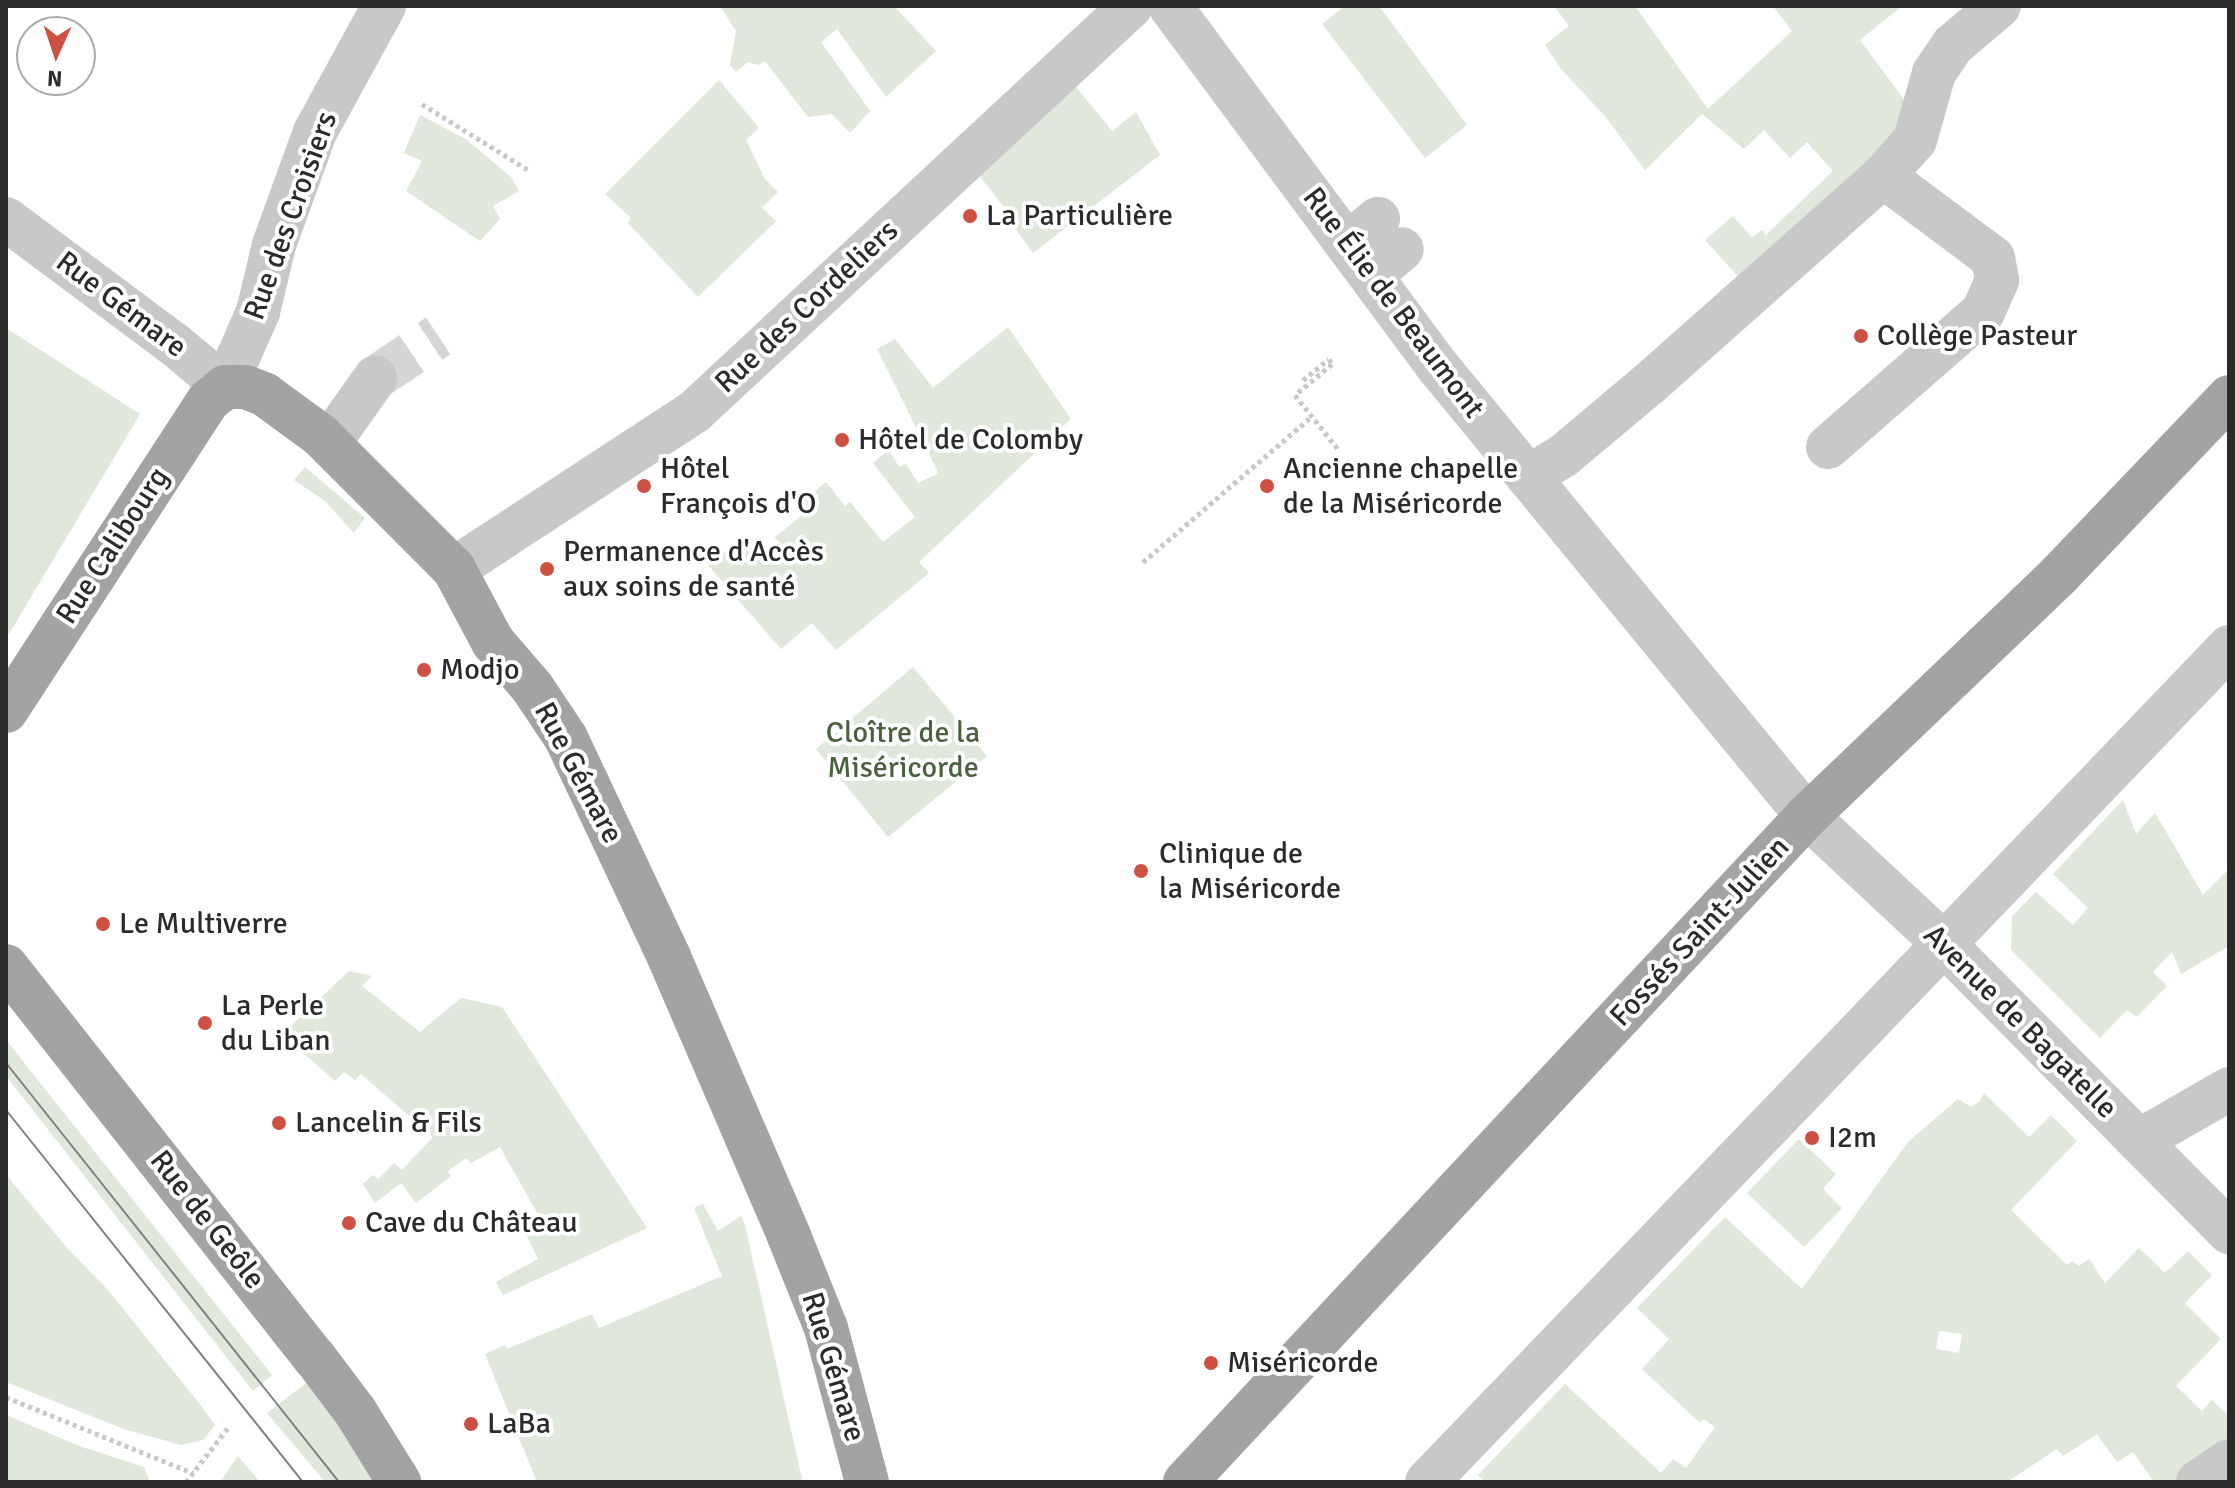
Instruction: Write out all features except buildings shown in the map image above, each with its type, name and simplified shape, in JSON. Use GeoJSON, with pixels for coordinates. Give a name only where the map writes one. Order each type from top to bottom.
{"type":"FeatureCollection","features":[{"type":"Feature","properties":{"kind":"main road","name":"Rue Gémare"},"geometry":{"type":"LineString","coordinates":[[225,387],[245,387],[264,394],[329,443],[454,569],[493,642],[532,687],[566,738],[669,957],[826,1328],[867,1482]]}},
{"type":"Feature","properties":{"kind":"main road","name":"Rue Calibourg"},"geometry":{"type":"LineString","coordinates":[[6,711],[190,426],[208,401],[225,387]]}},
{"type":"Feature","properties":{"kind":"main road","name":"Fossés Saint-Julien"},"geometry":{"type":"LineString","coordinates":[[1185,1482],[1366,1292],[1807,816],[2060,574],[2229,397]]}},
{"type":"Feature","properties":{"kind":"main road","name":"Rue de Geôle"},"geometry":{"type":"LineString","coordinates":[[6,966],[315,1358],[355,1411],[399,1482]]}},
{"type":"Feature","properties":{"kind":"street","name":"Rue des Croisiers"},"geometry":{"type":"LineString","coordinates":[[225,387],[258,312],[274,245],[315,132],[384,6]]}},
{"type":"Feature","properties":{"kind":"street","name":"Rue des Cordeliers"},"geometry":{"type":"LineString","coordinates":[[454,569],[737,382],[1131,6]]}},
{"type":"Feature","properties":{"kind":"street","name":"Rue Élie de Beaumont"},"geometry":{"type":"LineString","coordinates":[[1170,6],[1234,60],[1375,247],[1439,368],[1807,816]]}},
{"type":"Feature","properties":{"kind":"street"},"geometry":{"type":"LineString","coordinates":[[1521,469],[1563,456],[1883,176],[1915,140],[1934,73],[1953,45],[1999,6]]}},
{"type":"Feature","properties":{"kind":"street"},"geometry":{"type":"LineString","coordinates":[[1828,447],[1983,312],[1997,280],[1993,258],[1883,176]]}},
{"type":"Feature","properties":{"kind":"street","name":"Rue Gémare"},"geometry":{"type":"LineString","coordinates":[[6,219],[174,344],[225,387]]}},
{"type":"Feature","properties":{"kind":"street"},"geometry":{"type":"LineString","coordinates":[[329,443],[375,378]]}},
{"type":"Feature","properties":{"kind":"street"},"geometry":{"type":"LineString","coordinates":[[1521,469],[1558,422]]}},
{"type":"Feature","properties":{"kind":"street"},"geometry":{"type":"LineString","coordinates":[[1427,1482],[2229,647]]}},
{"type":"Feature","properties":{"kind":"street","name":"Avenue de Bagatelle"},"geometry":{"type":"LineString","coordinates":[[1807,816],[1943,943],[2229,1232]]}},
{"type":"Feature","properties":{"kind":"street"},"geometry":{"type":"LineString","coordinates":[[2139,1141],[2229,1089]]}},
{"type":"Feature","properties":{"kind":"street"},"geometry":{"type":"LineString","coordinates":[[2198,1482],[2229,1461]]}},
{"type":"Feature","properties":{"kind":"path"},"geometry":{"type":"LineString","coordinates":[[422,104],[530,171]]}},
{"type":"Feature","properties":{"kind":"path"},"geometry":{"type":"LineString","coordinates":[[1303,380],[1329,359],[1332,364],[1295,395],[1338,449]]}},
{"type":"Feature","properties":{"kind":"path"},"geometry":{"type":"LineString","coordinates":[[1143,562],[1312,416]]}},
{"type":"Feature","properties":{"kind":"path"},"geometry":{"type":"LineString","coordinates":[[6,1397],[193,1473]]}},
{"type":"Feature","properties":{"kind":"path"},"geometry":{"type":"LineString","coordinates":[[186,1482],[230,1425]]}},
{"type":"Feature","properties":{"kind":"green space"},"geometry":{"type":"Polygon","coordinates":[[[720,6],[894,6],[936,51],[886,97],[837,29],[821,42],[870,111],[850,133],[832,114],[808,117],[765,61],[758,65],[748,62],[736,72],[730,65],[736,31],[720,6]]]}},
{"type":"Feature","properties":{"kind":"green space"},"geometry":{"type":"Polygon","coordinates":[[[1345,6],[1379,6],[1467,125],[1425,158],[1322,24],[1345,6]]]}},
{"type":"Feature","properties":{"kind":"green space"},"geometry":{"type":"Polygon","coordinates":[[[1554,6],[1635,6],[1708,109],[1792,31],[1773,6],[1902,6],[1860,40],[1905,101],[1901,130],[1742,281],[1705,240],[1733,216],[1752,238],[1762,230],[1766,235],[1833,171],[1807,142],[1790,158],[1764,130],[1744,149],[1702,114],[1645,170],[1605,116],[1561,69],[1545,45],[1569,26],[1554,6]]]}},
{"type":"Feature","properties":{"kind":"green space"},"geometry":{"type":"Polygon","coordinates":[[[719,80],[759,128],[746,140],[765,179],[778,192],[762,208],[776,221],[698,297],[628,223],[631,218],[605,194],[719,80]]]}},
{"type":"Feature","properties":{"kind":"green space"},"geometry":{"type":"Polygon","coordinates":[[[1072,82],[1112,131],[1136,112],[1160,155],[1033,253],[1009,220],[1012,217],[977,173],[1072,82]]]}},
{"type":"Feature","properties":{"kind":"green space"},"geometry":{"type":"Polygon","coordinates":[[[420,115],[466,139],[511,177],[519,191],[493,206],[500,219],[480,241],[406,191],[422,161],[404,153],[420,115]]]}},
{"type":"Feature","properties":{"kind":"green space"},"geometry":{"type":"Polygon","coordinates":[[[1008,327],[1071,419],[919,562],[929,573],[836,650],[812,623],[781,649],[708,565],[725,551],[733,562],[753,546],[768,557],[780,542],[774,538],[801,516],[795,508],[826,482],[845,506],[850,502],[883,542],[915,517],[873,463],[889,450],[899,467],[906,464],[918,483],[937,474],[937,470],[877,349],[895,339],[933,388],[1008,327]]]}},
{"type":"Feature","properties":{"kind":"green space"},"geometry":{"type":"Polygon","coordinates":[[[6,328],[140,414],[9,634],[6,633],[6,328]]]}},
{"type":"Feature","properties":{"kind":"green space"},"geometry":{"type":"Polygon","coordinates":[[[305,467],[365,518],[354,533],[325,501],[294,480],[305,467]]]}},
{"type":"Feature","properties":{"kind":"green space","name":"Cloître de la Miséricorde"},"geometry":{"type":"Polygon","coordinates":[[[913,667],[987,756],[888,837],[816,749],[913,667]]]}},
{"type":"Feature","properties":{"kind":"green space"},"geometry":{"type":"Polygon","coordinates":[[[2123,800],[2136,834],[2155,813],[2203,895],[2229,869],[2229,946],[2181,974],[2172,952],[2153,972],[2167,986],[2137,1017],[2127,1010],[2100,1038],[2011,950],[2012,916],[2036,892],[2073,925],[2088,908],[2053,874],[2123,800]]]}},
{"type":"Feature","properties":{"kind":"green space"},"geometry":{"type":"Polygon","coordinates":[[[349,971],[372,976],[362,986],[420,1032],[461,998],[502,1007],[647,1228],[503,1295],[496,1282],[538,1259],[525,1233],[543,1223],[500,1147],[471,1163],[466,1158],[448,1171],[451,1176],[416,1203],[401,1183],[375,1203],[363,1184],[373,1175],[378,1179],[394,1163],[402,1170],[433,1137],[361,1074],[355,1080],[344,1072],[335,1081],[282,1034],[349,971]]]}},
{"type":"Feature","properties":{"kind":"green space"},"geometry":{"type":"Polygon","coordinates":[[[6,1040],[272,1375],[253,1391],[6,1076],[6,1040]]]}},
{"type":"Feature","properties":{"kind":"green space"},"geometry":{"type":"Polygon","coordinates":[[[1984,1093],[2029,1137],[2051,1115],[2077,1141],[2011,1210],[2067,1265],[2072,1261],[2079,1266],[2089,1259],[2105,1283],[2139,1248],[2165,1273],[2188,1251],[2212,1275],[2185,1303],[2221,1339],[2176,1386],[2202,1411],[2212,1400],[2229,1416],[2229,1437],[2184,1482],[2154,1482],[2133,1452],[2117,1462],[2097,1434],[2063,1456],[2057,1449],[2007,1482],[1485,1482],[1478,1475],[1565,1384],[1661,1473],[1673,1459],[1686,1468],[1715,1427],[1704,1419],[1700,1423],[1642,1369],[1669,1339],[1637,1308],[1725,1217],[1802,1289],[1908,1142],[1958,1099],[1971,1107],[1980,1101],[1984,1093]],[[1939,1331],[1936,1349],[1959,1353],[1962,1334],[1939,1331]]]}},
{"type":"Feature","properties":{"kind":"green space"},"geometry":{"type":"Polygon","coordinates":[[[1799,1139],[1836,1174],[1823,1189],[1842,1208],[1804,1247],[1747,1193],[1799,1139]]]}},
{"type":"Feature","properties":{"kind":"green space"},"geometry":{"type":"Polygon","coordinates":[[[6,1175],[68,1249],[108,1290],[199,1403],[215,1425],[203,1440],[181,1445],[124,1429],[6,1382],[6,1175]]]}},
{"type":"Feature","properties":{"kind":"green space"},"geometry":{"type":"Polygon","coordinates":[[[703,1204],[718,1231],[741,1216],[745,1225],[802,1479],[794,1482],[537,1482],[485,1354],[505,1345],[507,1349],[592,1314],[599,1328],[722,1276],[694,1208],[703,1204]]]}},
{"type":"Feature","properties":{"kind":"green space"},"geometry":{"type":"Polygon","coordinates":[[[314,1377],[386,1482],[325,1482],[267,1413],[314,1377]]]}},
{"type":"Feature","properties":{"kind":"green space"},"geometry":{"type":"Polygon","coordinates":[[[6,1415],[82,1447],[144,1467],[150,1482],[6,1482],[6,1415]]]}},
{"type":"Feature","properties":{"kind":"green space"},"geometry":{"type":"Polygon","coordinates":[[[238,1456],[260,1482],[220,1482],[238,1456]]]}},
{"type":"Feature","properties":{"kind":"tunnel"},"geometry":{"type":"LineString","coordinates":[[375,378],[438,336]]}},
{"type":"Feature","properties":{"kind":"tram line"},"geometry":{"type":"LineString","coordinates":[[6,1063],[339,1482]]}},
{"type":"Feature","properties":{"kind":"tram line"},"geometry":{"type":"LineString","coordinates":[[6,1110],[303,1482]]}},
{"type":"Feature","properties":{"kind":"place","name":"La Particulière"},"geometry":{"type":"Point","coordinates":[970,216]}},
{"type":"Feature","properties":{"kind":"place","name":"Collège Pasteur"},"geometry":{"type":"Point","coordinates":[1861,336]}},
{"type":"Feature","properties":{"kind":"place","name":"Hôtel de Colomby"},"geometry":{"type":"Point","coordinates":[842,440]}},
{"type":"Feature","properties":{"kind":"place","name":"Hôtel François d'O"},"geometry":{"type":"Point","coordinates":[644,486]}},
{"type":"Feature","properties":{"kind":"place","name":"Ancienne chapelle de la Miséricorde"},"geometry":{"type":"Point","coordinates":[1267,486]}},
{"type":"Feature","properties":{"kind":"place","name":"Permanence d'Accès aux soins de santé"},"geometry":{"type":"Point","coordinates":[547,569]}},
{"type":"Feature","properties":{"kind":"place","name":"Modjo"},"geometry":{"type":"Point","coordinates":[424,670]}},
{"type":"Feature","properties":{"kind":"place","name":"Clinique de la Miséricorde"},"geometry":{"type":"Point","coordinates":[1141,871]}},
{"type":"Feature","properties":{"kind":"place","name":"Le Multiverre"},"geometry":{"type":"Point","coordinates":[103,924]}},
{"type":"Feature","properties":{"kind":"place","name":"La Perle du Liban"},"geometry":{"type":"Point","coordinates":[205,1023]}},
{"type":"Feature","properties":{"kind":"place","name":"Lancelin & Fils"},"geometry":{"type":"Point","coordinates":[279,1123]}},
{"type":"Feature","properties":{"kind":"place","name":"I2m"},"geometry":{"type":"Point","coordinates":[1812,1138]}},
{"type":"Feature","properties":{"kind":"place","name":"Cave du Château"},"geometry":{"type":"Point","coordinates":[349,1223]}},
{"type":"Feature","properties":{"kind":"place","name":"Miséricorde"},"geometry":{"type":"Point","coordinates":[1211,1363]}},
{"type":"Feature","properties":{"kind":"place","name":"LaBa"},"geometry":{"type":"Point","coordinates":[471,1424]}}]}
